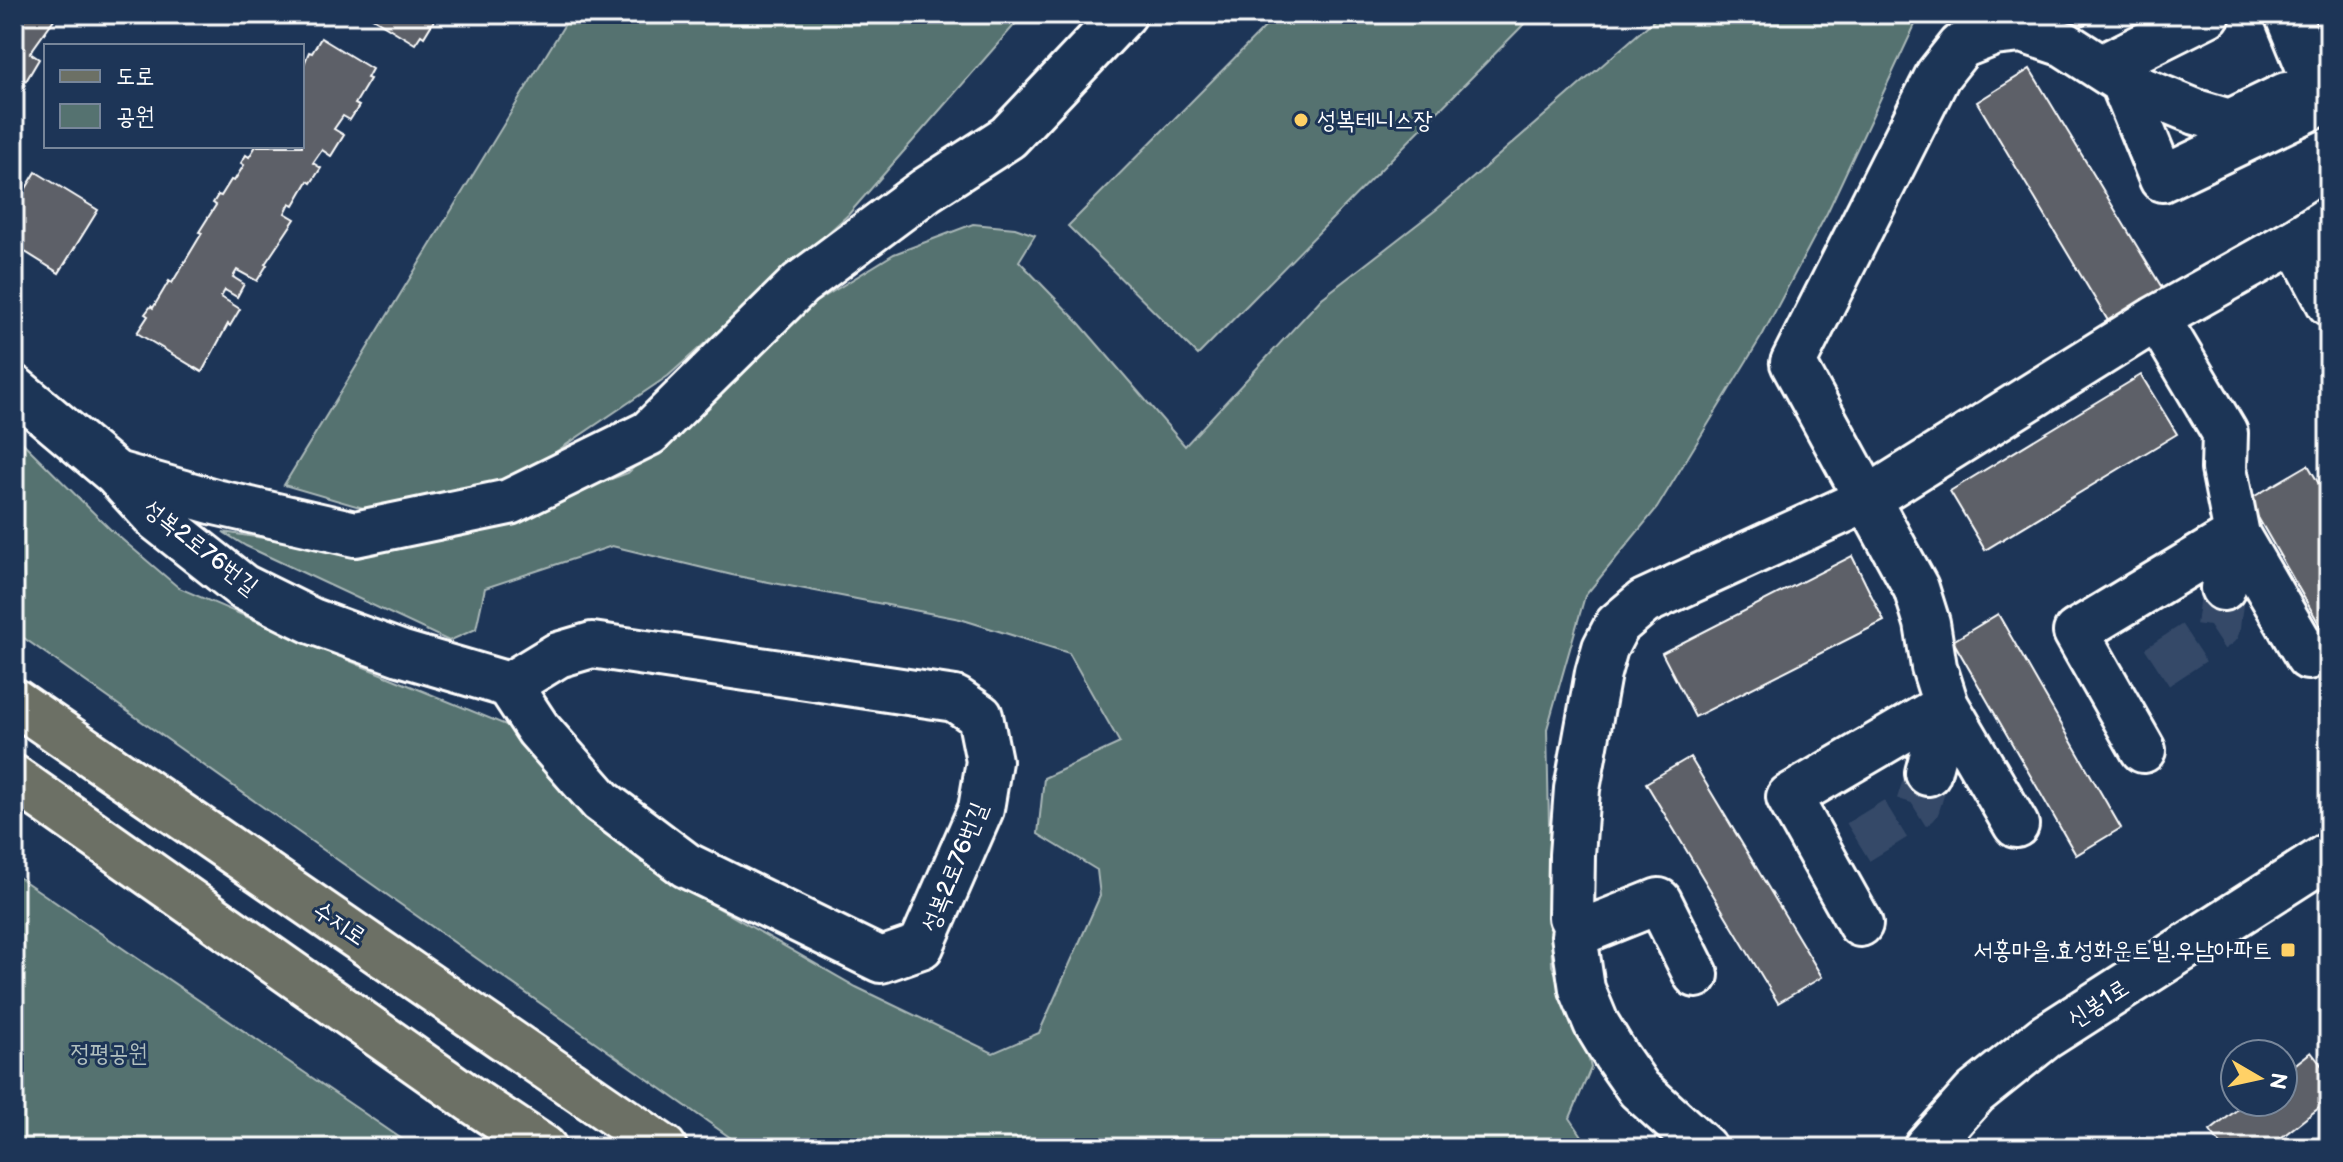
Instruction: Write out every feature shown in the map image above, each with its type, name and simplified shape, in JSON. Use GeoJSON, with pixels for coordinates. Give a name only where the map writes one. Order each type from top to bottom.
{"type":"FeatureCollection","features":[{"type":"Feature","properties":{"kind":"main road","name":"수지로"},"geometry":{"type":"LineString","coordinates":[[14,701],[664,1148]]}},
{"type":"Feature","properties":{"kind":"main road"},"geometry":{"type":"LineString","coordinates":[[14,778],[544,1148]]}},
{"type":"Feature","properties":{"kind":"street"},"geometry":{"type":"LineString","coordinates":[[116,474],[215,502],[355,534],[509,502],[649,433],[800,284],[926,190],[1008,137],[1124,14]]}},
{"type":"Feature","properties":{"kind":"street"},"geometry":{"type":"LineString","coordinates":[[2208,14],[2114,61],[2162,179],[2323,102],[2287,14]]}},
{"type":"Feature","properties":{"kind":"street"},"geometry":{"type":"LineString","coordinates":[[2016,825],[1946,705],[1916,588],[1793,363],[1938,75],[1961,46],[1994,33],[2022,30],[2064,44],[2123,82],[2196,112],[2230,122],[2286,95]]}},
{"type":"Feature","properties":{"kind":"street"},"geometry":{"type":"LineString","coordinates":[[1571,917],[1577,789],[1601,659],[1617,625],[1644,602],[1866,500],[2157,318],[2312,230],[2329,303]]}},
{"type":"Feature","properties":{"kind":"street"},"geometry":{"type":"LineString","coordinates":[[2157,318],[2225,433],[2224,469],[2237,535],[2308,657]]}},
{"type":"Feature","properties":{"kind":"street","name":"성복2로76번길"},"geometry":{"type":"LineString","coordinates":[[14,388],[116,474],[157,519],[243,587],[312,621],[400,653],[509,685],[538,729],[601,801],[686,865],[881,960],[921,946],[981,809],[989,761],[980,716],[955,699],[592,645],[558,655],[509,685]]}},
{"type":"Feature","properties":{"kind":"street"},"geometry":{"type":"LineString","coordinates":[[2223,588],[2237,535]]}},
{"type":"Feature","properties":{"kind":"street"},"geometry":{"type":"LineString","coordinates":[[2143,750],[2076,632],[2237,535]]}},
{"type":"Feature","properties":{"kind":"street"},"geometry":{"type":"LineString","coordinates":[[1928,773],[1946,705]]}},
{"type":"Feature","properties":{"kind":"street"},"geometry":{"type":"LineString","coordinates":[[1860,924],[1789,797],[1946,705]]}},
{"type":"Feature","properties":{"kind":"street","name":"신봉1로"},"geometry":{"type":"LineString","coordinates":[[1926,1148],[1975,1093],[2045,1037],[2329,855]]}},
{"type":"Feature","properties":{"kind":"street"},"geometry":{"type":"LineString","coordinates":[[1696,975],[1659,901],[1574,935],[1582,989],[1609,1045],[1639,1089],[1704,1148]]}},
{"type":"Feature","properties":{"kind":"green space"},"geometry":{"type":"Polygon","coordinates":[[[571,14],[1024,14],[848,215],[668,376],[514,480],[370,510],[284,485],[571,14]]]}},
{"type":"Feature","properties":{"kind":"green space","name":"성복테니스장"},"geometry":{"type":"Polygon","coordinates":[[[1278,14],[1534,14],[1198,355],[1068,226],[1278,14]]]}},
{"type":"Feature","properties":{"kind":"green space"},"geometry":{"type":"Polygon","coordinates":[[[1661,14],[1920,14],[1827,213],[1763,334],[1657,508],[1585,596],[1547,729],[1552,966],[1580,1021],[1591,1068],[1570,1118],[1590,1148],[745,1148],[14,631],[14,434],[111,530],[179,588],[516,729],[586,817],[657,873],[856,987],[993,1053],[1039,1033],[1100,896],[1097,870],[1038,834],[1044,778],[1120,743],[1069,653],[960,619],[732,575],[612,546],[485,588],[476,629],[449,641],[246,546],[223,532],[367,554],[520,513],[628,473],[806,308],[894,254],[973,224],[1015,228],[1035,235],[1019,261],[1080,324],[1185,446],[1322,298],[1437,209],[1661,14]]]}},
{"type":"Feature","properties":{"kind":"green space","name":"정평공원"},"geometry":{"type":"Polygon","coordinates":[[[14,874],[415,1148],[14,1148],[14,874]]]}},
{"type":"Feature","properties":{"kind":"building"},"geometry":{"type":"Polygon","coordinates":[[[14,14],[57,15],[30,53],[39,59],[26,81],[17,75],[14,81],[14,14]]]}},
{"type":"Feature","properties":{"kind":"building"},"geometry":{"type":"Polygon","coordinates":[[[366,14],[438,14],[424,37],[421,35],[415,44],[366,14]]]}},
{"type":"Feature","properties":{"kind":"building"},"geometry":{"type":"Polygon","coordinates":[[[2061,14],[2103,14],[2071,32],[2061,14]]]}},
{"type":"Feature","properties":{"kind":"building"},"geometry":{"type":"Polygon","coordinates":[[[321,38],[372,69],[367,78],[370,79],[355,104],[359,106],[350,120],[343,116],[334,129],[344,135],[331,156],[322,150],[313,163],[321,168],[311,183],[308,181],[294,205],[290,203],[285,213],[295,219],[257,281],[237,270],[233,277],[244,284],[237,297],[225,290],[221,297],[240,309],[230,326],[228,324],[202,372],[137,333],[148,316],[145,314],[151,306],[153,308],[169,281],[172,283],[202,233],[199,232],[216,205],[213,203],[231,180],[234,181],[246,155],[249,157],[255,148],[304,148],[304,64],[309,52],[312,53],[321,38]]]}},
{"type":"Feature","properties":{"kind":"building"},"geometry":{"type":"Polygon","coordinates":[[[2030,69],[2164,291],[2110,324],[1977,102],[2030,69]]]}},
{"type":"Feature","properties":{"kind":"building"},"geometry":{"type":"Polygon","coordinates":[[[36,172],[98,210],[59,273],[14,245],[14,208],[36,172]]]}},
{"type":"Feature","properties":{"kind":"building"},"geometry":{"type":"Polygon","coordinates":[[[2141,375],[2177,434],[1985,550],[1950,491],[2141,375]]]}},
{"type":"Feature","properties":{"kind":"building"},"geometry":{"type":"Polygon","coordinates":[[[2308,465],[2329,501],[2329,641],[2248,500],[2308,465]]]}},
{"type":"Feature","properties":{"kind":"building"},"geometry":{"type":"Polygon","coordinates":[[[1852,556],[1884,621],[1695,717],[1662,653],[1852,556]]]}},
{"type":"Feature","properties":{"kind":"building"},"geometry":{"type":"Polygon","coordinates":[[[1998,614],[2121,828],[2076,855],[1953,641],[1998,614]]]}},
{"type":"Feature","properties":{"kind":"building"},"geometry":{"type":"Polygon","coordinates":[[[1690,757],[1822,977],[1778,1003],[1646,783],[1690,757]]]}},
{"type":"Feature","properties":{"kind":"building"},"geometry":{"type":"Polygon","coordinates":[[[2311,1052],[2329,1075],[2329,1100],[2268,1148],[2223,1148],[2210,1131],[2227,1118],[2299,1118],[2299,1061],[2311,1052]]]}},
{"type":"Feature","properties":{"kind":"tunnel"},"geometry":{"type":"LineString","coordinates":[[2157,667],[2218,627],[2223,588]]}},
{"type":"Feature","properties":{"kind":"tunnel"},"geometry":{"type":"LineString","coordinates":[[1858,842],[1918,805],[1928,773]]}},
{"type":"Feature","properties":{"kind":"place","name":"성복테니스장"},"geometry":{"type":"Point","coordinates":[1301,120]}},
{"type":"Feature","properties":{"kind":"place","name":"서홍마을.효성화운트빌.우남아파트"},"geometry":{"type":"Point","coordinates":[2288,950]}}]}
